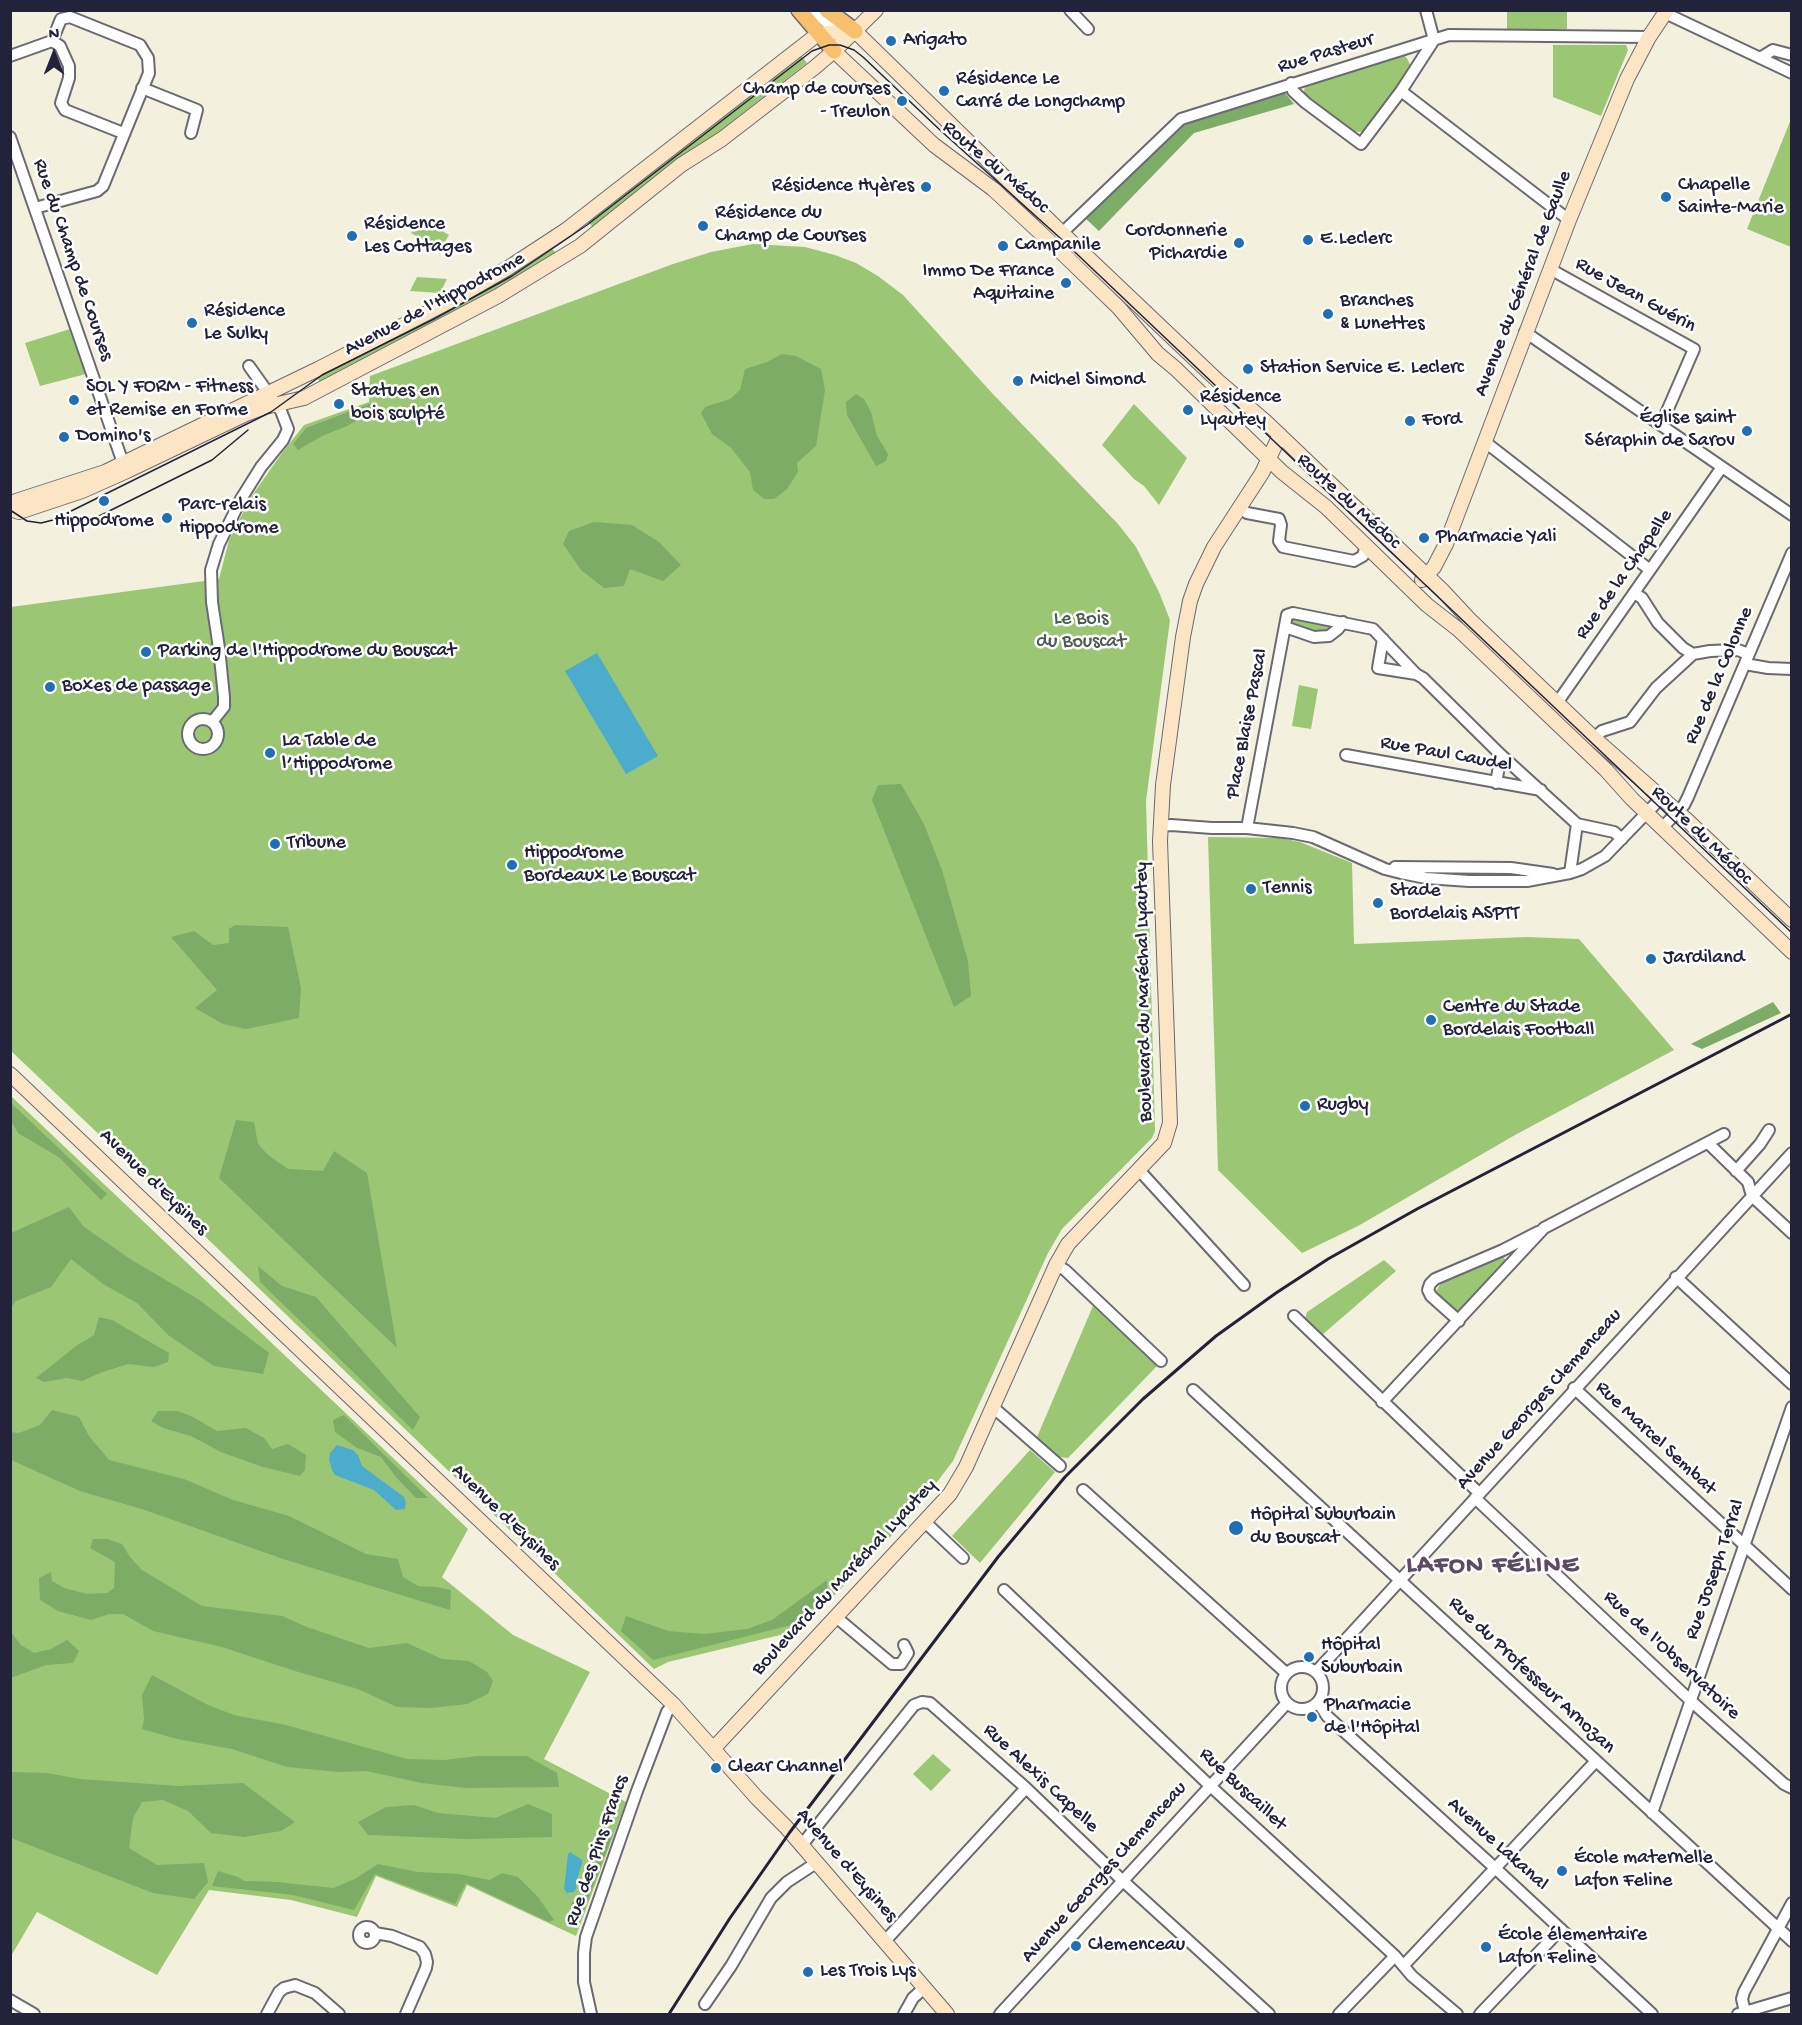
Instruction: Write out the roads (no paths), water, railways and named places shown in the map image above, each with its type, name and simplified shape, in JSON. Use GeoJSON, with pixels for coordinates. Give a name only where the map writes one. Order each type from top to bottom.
{"type":"FeatureCollection","features":[{"type":"Feature","properties":{"kind":"main road","name":"Route du Médoc"},"geometry":{"type":"LineString","coordinates":[[799,10],[834,51]]}},
{"type":"Feature","properties":{"kind":"main road","name":"Route du Médoc"},"geometry":{"type":"LineString","coordinates":[[828,10],[855,32]]}},
{"type":"Feature","properties":{"kind":"street"},"geometry":{"type":"LineString","coordinates":[[813,10],[827,23],[855,32]]}},
{"type":"Feature","properties":{"kind":"street","name":"Avenue de l'Hippodrome"},"geometry":{"type":"LineString","coordinates":[[819,34],[566,230],[508,268],[458,297],[105,472],[16,501],[10,509],[19,512],[95,486],[235,418],[255,410],[304,398],[498,296],[580,246],[681,165],[722,139],[834,51],[876,10]]}},
{"type":"Feature","properties":{"kind":"street"},"geometry":{"type":"LineString","coordinates":[[1070,10],[1088,30]]}},
{"type":"Feature","properties":{"kind":"street"},"geometry":{"type":"LineString","coordinates":[[1291,83],[1293,90],[1306,104],[1361,144],[1401,91],[1434,40],[1426,10]]}},
{"type":"Feature","properties":{"kind":"street"},"geometry":{"type":"LineString","coordinates":[[1666,12],[1791,73]]}},
{"type":"Feature","properties":{"kind":"street","name":"Avenue du Général de Gaulle"},"geometry":{"type":"LineString","coordinates":[[1412,590],[1427,575],[1440,556],[1569,220],[1627,79],[1649,37],[1666,12]]}},
{"type":"Feature","properties":{"kind":"street"},"geometry":{"type":"LineString","coordinates":[[10,56],[52,41],[61,19],[70,17],[140,45],[148,58],[148,73],[103,186],[97,191],[35,208]]}},
{"type":"Feature","properties":{"kind":"street"},"geometry":{"type":"LineString","coordinates":[[819,34],[855,32]]}},
{"type":"Feature","properties":{"kind":"street","name":"Route du Médoc"},"geometry":{"type":"LineString","coordinates":[[855,32],[1062,233],[1427,575],[1469,619],[1557,703],[1662,797],[1791,920]]}},
{"type":"Feature","properties":{"kind":"street","name":"Rue Pasteur"},"geometry":{"type":"LineString","coordinates":[[1062,233],[1181,119],[1449,35],[1649,37]]}},
{"type":"Feature","properties":{"kind":"street"},"geometry":{"type":"LineString","coordinates":[[52,41],[60,46],[69,66],[69,78],[61,103],[65,110],[123,133]]}},
{"type":"Feature","properties":{"kind":"street"},"geometry":{"type":"LineString","coordinates":[[1760,58],[1773,50],[1791,55]]}},
{"type":"Feature","properties":{"kind":"street","name":"Route du Médoc"},"geometry":{"type":"LineString","coordinates":[[834,51],[941,151],[993,189],[1045,237],[1119,308],[1158,354],[1191,382],[1269,459],[1326,507],[1427,605],[1459,630],[1791,952]]}},
{"type":"Feature","properties":{"kind":"street"},"geometry":{"type":"LineString","coordinates":[[142,87],[198,110],[191,133]]}},
{"type":"Feature","properties":{"kind":"street"},"geometry":{"type":"LineString","coordinates":[[1401,91],[1569,220]]}},
{"type":"Feature","properties":{"kind":"street","name":"Rue du Champ de Courses"},"geometry":{"type":"LineString","coordinates":[[10,137],[123,463]]}},
{"type":"Feature","properties":{"kind":"street"},"geometry":{"type":"LineString","coordinates":[[566,230],[580,246]]}},
{"type":"Feature","properties":{"kind":"street","name":"Rue Jean Guérin"},"geometry":{"type":"LineString","coordinates":[[1550,269],[1694,349],[1661,424]]}},
{"type":"Feature","properties":{"kind":"street"},"geometry":{"type":"LineString","coordinates":[[1526,332],[1791,515]]}},
{"type":"Feature","properties":{"kind":"street"},"geometry":{"type":"LineString","coordinates":[[212,722],[224,707],[224,697],[212,602],[211,570],[228,523],[255,476],[287,432],[285,420],[277,404],[249,366]]}},
{"type":"Feature","properties":{"kind":"street","name":"Boulevard du Maréchal Lyautey"},"geometry":{"type":"LineString","coordinates":[[714,1749],[950,1494],[959,1481],[994,1408],[1056,1265],[1068,1244],[1164,1143],[1170,1123],[1161,826],[1163,785],[1190,601],[1214,547],[1269,459],[1280,435]]}},
{"type":"Feature","properties":{"kind":"street"},"geometry":{"type":"LineString","coordinates":[[1484,443],[1650,570]]}},
{"type":"Feature","properties":{"kind":"street"},"geometry":{"type":"LineString","coordinates":[[95,486],[122,468],[123,463],[138,466]]}},
{"type":"Feature","properties":{"kind":"street","name":"Rue de la Chapelle"},"geometry":{"type":"LineString","coordinates":[[1557,703],[1722,467]]}},
{"type":"Feature","properties":{"kind":"street"},"geometry":{"type":"LineString","coordinates":[[1240,508],[1248,513],[1279,519],[1281,525],[1279,542],[1283,548],[1354,561],[1363,556],[1366,545]]}},
{"type":"Feature","properties":{"kind":"street","name":"Rue de la Colonne"},"geometry":{"type":"LineString","coordinates":[[1662,828],[1678,812],[1688,797],[1791,553]]}},
{"type":"Feature","properties":{"kind":"street"},"geometry":{"type":"LineString","coordinates":[[1634,593],[1642,598],[1658,623],[1683,648],[1693,654]]}},
{"type":"Feature","properties":{"kind":"street","name":"Place Blaise Pascal"},"geometry":{"type":"LineString","coordinates":[[1248,828],[1287,615],[1290,613],[1343,622],[1329,636],[1314,637],[1285,627]]}},
{"type":"Feature","properties":{"kind":"street"},"geometry":{"type":"LineString","coordinates":[[1343,622],[1373,629],[1416,674],[1423,678],[1501,755],[1577,824],[1614,832],[1622,839]]}},
{"type":"Feature","properties":{"kind":"street"},"geometry":{"type":"LineString","coordinates":[[1383,639],[1378,668],[1416,674]]}},
{"type":"Feature","properties":{"kind":"street"},"geometry":{"type":"LineString","coordinates":[[1594,738],[1602,731],[1630,722],[1656,688],[1693,654],[1738,650],[1746,659],[1768,668],[1791,669]]}},
{"type":"Feature","properties":{"kind":"street","name":"Rue Paul Caudel"},"geometry":{"type":"LineString","coordinates":[[1346,755],[1541,790]]}},
{"type":"Feature","properties":{"kind":"street"},"geometry":{"type":"LineString","coordinates":[[1496,783],[1501,755]]}},
{"type":"Feature","properties":{"kind":"street"},"geometry":{"type":"LineString","coordinates":[[1161,826],[1248,828],[1313,837],[1385,869],[1401,873],[1449,879],[1527,881],[1570,873],[1605,856],[1662,797]]}},
{"type":"Feature","properties":{"kind":"street"},"geometry":{"type":"LineString","coordinates":[[1570,873],[1577,824]]}},
{"type":"Feature","properties":{"kind":"street"},"geometry":{"type":"LineString","coordinates":[[1377,864],[1393,867],[1525,869],[1556,875]]}},
{"type":"Feature","properties":{"kind":"street"},"geometry":{"type":"LineString","coordinates":[[1449,867],[1449,879]]}},
{"type":"Feature","properties":{"kind":"street"},"geometry":{"type":"LineString","coordinates":[[1525,869],[1527,881]]}},
{"type":"Feature","properties":{"kind":"street","name":"Avenue d'Eysines"},"geometry":{"type":"LineString","coordinates":[[10,1074],[673,1704],[786,1827],[947,2014]]}},
{"type":"Feature","properties":{"kind":"street"},"geometry":{"type":"LineString","coordinates":[[1736,1171],[1769,1130]]}},
{"type":"Feature","properties":{"kind":"street"},"geometry":{"type":"LineString","coordinates":[[1459,1321],[1431,1296],[1428,1290],[1435,1279],[1503,1251],[1724,1134]]}},
{"type":"Feature","properties":{"kind":"street"},"geometry":{"type":"LineString","coordinates":[[1708,1143],[1748,1182],[1752,1196],[1791,1233]]}},
{"type":"Feature","properties":{"kind":"street","name":"Avenue Georges Clemenceau"},"geometry":{"type":"LineString","coordinates":[[1316,1672],[1791,1153]]}},
{"type":"Feature","properties":{"kind":"street"},"geometry":{"type":"LineString","coordinates":[[1139,1170],[1244,1285]]}},
{"type":"Feature","properties":{"kind":"street"},"geometry":{"type":"LineString","coordinates":[[1382,1402],[1544,1228]]}},
{"type":"Feature","properties":{"kind":"street"},"geometry":{"type":"LineString","coordinates":[[1056,1265],[1065,1270],[1161,1361]]}},
{"type":"Feature","properties":{"kind":"street"},"geometry":{"type":"LineString","coordinates":[[1676,1277],[1791,1384]]}},
{"type":"Feature","properties":{"kind":"street","name":"Rue de l'Observatoire"},"geometry":{"type":"LineString","coordinates":[[1294,1317],[1691,1701],[1791,1788]]}},
{"type":"Feature","properties":{"kind":"street","name":"Rue Marcel Sembat"},"geometry":{"type":"LineString","coordinates":[[1574,1388],[1791,1589]]}},
{"type":"Feature","properties":{"kind":"street","name":"Rue du Professeur Arnozan"},"geometry":{"type":"LineString","coordinates":[[1193,1390],[1791,1941]]}},
{"type":"Feature","properties":{"kind":"street","name":"Rue Joseph Terral"},"geometry":{"type":"LineString","coordinates":[[1652,1813],[1791,1407]]}},
{"type":"Feature","properties":{"kind":"street"},"geometry":{"type":"LineString","coordinates":[[994,1408],[1060,1466]]}},
{"type":"Feature","properties":{"kind":"street"},"geometry":{"type":"LineString","coordinates":[[1083,1490],[1286,1673]]}},
{"type":"Feature","properties":{"kind":"street"},"geometry":{"type":"LineString","coordinates":[[925,1522],[963,1558]]}},
{"type":"Feature","properties":{"kind":"street","name":"Rue Buscaillet"},"geometry":{"type":"LineString","coordinates":[[1004,1590],[1209,1785],[1395,1956],[1412,1976],[1457,2014]]}},
{"type":"Feature","properties":{"kind":"street"},"geometry":{"type":"LineString","coordinates":[[836,1617],[892,1664],[901,1664],[908,1653],[904,1645]]}},
{"type":"Feature","properties":{"kind":"street"},"geometry":{"type":"LineString","coordinates":[[1301,1666],[1316,1672],[1323,1684],[1322,1697],[1318,1702],[1302,1709],[1287,1703],[1281,1688],[1286,1673],[1301,1666]]}},
{"type":"Feature","properties":{"kind":"street","name":"Rue Alexis Capelle"},"geometry":{"type":"LineString","coordinates":[[801,1846],[914,1705],[922,1702],[930,1703],[1026,1788],[1123,1881],[1269,2014]]}},
{"type":"Feature","properties":{"kind":"street","name":"Avenue Lakanal"},"geometry":{"type":"LineString","coordinates":[[1318,1702],[1327,1716],[1652,2014]]}},
{"type":"Feature","properties":{"kind":"street","name":"Avenue Georges Clemenceau"},"geometry":{"type":"LineString","coordinates":[[1000,2014],[1287,1703]]}},
{"type":"Feature","properties":{"kind":"street","name":"Rue des Pins Francs"},"geometry":{"type":"LineString","coordinates":[[591,2014],[584,1982],[586,1937],[637,1791],[667,1712],[673,1704]]}},
{"type":"Feature","properties":{"kind":"street"},"geometry":{"type":"LineString","coordinates":[[1404,1965],[1596,1761]]}},
{"type":"Feature","properties":{"kind":"street"},"geometry":{"type":"LineString","coordinates":[[885,1941],[1026,1788]]}},
{"type":"Feature","properties":{"kind":"street"},"geometry":{"type":"LineString","coordinates":[[705,2004],[771,1899],[787,1882],[816,1863]]}},
{"type":"Feature","properties":{"kind":"street"},"geometry":{"type":"LineString","coordinates":[[1791,1903],[1744,1992],[1741,2013],[1791,1998]]}},
{"type":"Feature","properties":{"kind":"street"},"geometry":{"type":"LineString","coordinates":[[1480,2014],[1561,1929]]}},
{"type":"Feature","properties":{"kind":"street"},"geometry":{"type":"LineString","coordinates":[[375,1933],[392,1936],[420,1947],[425,1954],[426,1968],[406,2014]]}},
{"type":"Feature","properties":{"kind":"street"},"geometry":{"type":"LineString","coordinates":[[1339,2014],[1395,1956]]}},
{"type":"Feature","properties":{"kind":"street"},"geometry":{"type":"LineString","coordinates":[[267,2014],[279,1992],[295,1985],[315,1993],[339,2014]]}},
{"type":"Feature","properties":{"kind":"street"},"geometry":{"type":"LineString","coordinates":[[904,2014],[913,1998],[924,1988]]}},
{"type":"Feature","properties":{"kind":"street"},"geometry":{"type":"LineString","coordinates":[[10,2000],[34,2014]]}},
{"type":"Feature","properties":{"kind":"water"},"geometry":{"type":"Polygon","coordinates":[[[597,653],[658,756],[626,774],[565,671],[597,653]]]}},
{"type":"Feature","properties":{"kind":"water"},"geometry":{"type":"Polygon","coordinates":[[[337,1445],[353,1450],[358,1455],[362,1466],[404,1497],[405,1509],[396,1510],[374,1490],[335,1475],[329,1459],[330,1453],[337,1445]]]}},
{"type":"Feature","properties":{"kind":"water"},"geometry":{"type":"Polygon","coordinates":[[[570,1852],[582,1860],[582,1864],[576,1889],[574,1892],[567,1893],[564,1889],[570,1852]]]}},
{"type":"Feature","properties":{"kind":"tram line"},"geometry":{"type":"LineString","coordinates":[[10,510],[27,521],[41,523],[53,520],[271,412],[322,375],[434,319],[512,276],[587,225],[812,51],[829,45],[840,45],[854,50],[863,57],[1059,237],[1792,933]]}},
{"type":"Feature","properties":{"kind":"tram line"},"geometry":{"type":"LineString","coordinates":[[77,527],[212,460],[248,430]]}},
{"type":"Feature","properties":{"kind":"railway"},"geometry":{"type":"LineString","coordinates":[[669,2014],[730,1918],[790,1832],[998,1557],[1065,1477],[1143,1399],[1216,1336],[1328,1259],[1417,1209],[1792,1014]]}},
{"type":"Feature","properties":{"kind":"place","name":"Arigato"},"geometry":{"type":"Point","coordinates":[891,41]}},
{"type":"Feature","properties":{"kind":"place","name":"Résidence Le Carré de Longchamp"},"geometry":{"type":"Point","coordinates":[944,91]}},
{"type":"Feature","properties":{"kind":"place","name":"Champ de courses - Treulon"},"geometry":{"type":"Point","coordinates":[902,101]}},
{"type":"Feature","properties":{"kind":"place","name":"Résidence Hyères"},"geometry":{"type":"Point","coordinates":[926,187]}},
{"type":"Feature","properties":{"kind":"place","name":"Chapelle Sainte-Marie"},"geometry":{"type":"Point","coordinates":[1666,197]}},
{"type":"Feature","properties":{"kind":"place","name":"Résidence du Champ de Courses"},"geometry":{"type":"Point","coordinates":[703,226]}},
{"type":"Feature","properties":{"kind":"place","name":"Résidence Les Cottages"},"geometry":{"type":"Point","coordinates":[352,236]}},
{"type":"Feature","properties":{"kind":"place","name":"E.Leclerc"},"geometry":{"type":"Point","coordinates":[1308,240]}},
{"type":"Feature","properties":{"kind":"place","name":"Cordonnerie Pichardie"},"geometry":{"type":"Point","coordinates":[1239,243]}},
{"type":"Feature","properties":{"kind":"place","name":"Campanile"},"geometry":{"type":"Point","coordinates":[1003,246]}},
{"type":"Feature","properties":{"kind":"place","name":"Immo De France Aquitaine"},"geometry":{"type":"Point","coordinates":[1066,283]}},
{"type":"Feature","properties":{"kind":"place","name":"Branches & Lunettes"},"geometry":{"type":"Point","coordinates":[1328,314]}},
{"type":"Feature","properties":{"kind":"place","name":"Résidence Le Sulky"},"geometry":{"type":"Point","coordinates":[192,323]}},
{"type":"Feature","properties":{"kind":"place","name":"Station Service E. Leclerc"},"geometry":{"type":"Point","coordinates":[1248,369]}},
{"type":"Feature","properties":{"kind":"place","name":"Michel Simond"},"geometry":{"type":"Point","coordinates":[1018,381]}},
{"type":"Feature","properties":{"kind":"place","name":"SOL Y FORM - Fitness et Remise en Forme"},"geometry":{"type":"Point","coordinates":[74,400]}},
{"type":"Feature","properties":{"kind":"place","name":"Statues en bois sculpté"},"geometry":{"type":"Point","coordinates":[339,404]}},
{"type":"Feature","properties":{"kind":"place","name":"Résidence Lyautey"},"geometry":{"type":"Point","coordinates":[1188,410]}},
{"type":"Feature","properties":{"kind":"place","name":"Ford"},"geometry":{"type":"Point","coordinates":[1410,421]}},
{"type":"Feature","properties":{"kind":"place","name":"Église saint Séraphin de Sarov"},"geometry":{"type":"Point","coordinates":[1747,431]}},
{"type":"Feature","properties":{"kind":"place","name":"Domino's"},"geometry":{"type":"Point","coordinates":[64,437]}},
{"type":"Feature","properties":{"kind":"place","name":"Hippodrome"},"geometry":{"type":"Point","coordinates":[104,501]}},
{"type":"Feature","properties":{"kind":"place","name":"Parc-relais Hippodrome"},"geometry":{"type":"Point","coordinates":[167,518]}},
{"type":"Feature","properties":{"kind":"place","name":"Pharmacie Yali"},"geometry":{"type":"Point","coordinates":[1424,538]}},
{"type":"Feature","properties":{"kind":"place","name":"Parking de l'Hippodrome du Bouscat"},"geometry":{"type":"Point","coordinates":[146,652]}},
{"type":"Feature","properties":{"kind":"place","name":"Boxes de passage"},"geometry":{"type":"Point","coordinates":[50,687]}},
{"type":"Feature","properties":{"kind":"place","name":"La Table de l’Hippodrome"},"geometry":{"type":"Point","coordinates":[270,753]}},
{"type":"Feature","properties":{"kind":"place","name":"Tribune"},"geometry":{"type":"Point","coordinates":[275,844]}},
{"type":"Feature","properties":{"kind":"place","name":"Hippodrome Bordeaux Le Bouscat"},"geometry":{"type":"Point","coordinates":[512,865]}},
{"type":"Feature","properties":{"kind":"place","name":"Tennis"},"geometry":{"type":"Point","coordinates":[1251,889]}},
{"type":"Feature","properties":{"kind":"place","name":"Stade Bordelais ASPTT"},"geometry":{"type":"Point","coordinates":[1378,903]}},
{"type":"Feature","properties":{"kind":"place","name":"Jardiland"},"geometry":{"type":"Point","coordinates":[1651,959]}},
{"type":"Feature","properties":{"kind":"place","name":"Centre du Stade Bordelais Football"},"geometry":{"type":"Point","coordinates":[1431,1020]}},
{"type":"Feature","properties":{"kind":"place","name":"Rugby"},"geometry":{"type":"Point","coordinates":[1305,1106]}},
{"type":"Feature","properties":{"kind":"place","name":"Hôpital Suburbain du Bouscat"},"geometry":{"type":"Point","coordinates":[1236,1528]}},
{"type":"Feature","properties":{"kind":"place","name":"Hôpital Suburbain"},"geometry":{"type":"Point","coordinates":[1309,1657]}},
{"type":"Feature","properties":{"kind":"place","name":"Pharmacie de l'Hôpital"},"geometry":{"type":"Point","coordinates":[1312,1717]}},
{"type":"Feature","properties":{"kind":"place","name":"Clear Channel"},"geometry":{"type":"Point","coordinates":[716,1768]}},
{"type":"Feature","properties":{"kind":"place","name":"École maternelle Lafon Feline"},"geometry":{"type":"Point","coordinates":[1562,1871]}},
{"type":"Feature","properties":{"kind":"place","name":"Clemenceau"},"geometry":{"type":"Point","coordinates":[1076,1946]}},
{"type":"Feature","properties":{"kind":"place","name":"École élementaire Lafon Feline"},"geometry":{"type":"Point","coordinates":[1486,1947]}},
{"type":"Feature","properties":{"kind":"place","name":"Les Trois Lys"},"geometry":{"type":"Point","coordinates":[808,1972]}},
{"type":"Feature","properties":{"kind":"district","name":"LAFON FÉLINE"},"geometry":{"type":"Point","coordinates":[1493,1567]}},
{"type":"Feature","properties":{"kind":"park label","name":"Le Bois du Bouscat"},"geometry":{"type":"Point","coordinates":[1081,632]}}]}
